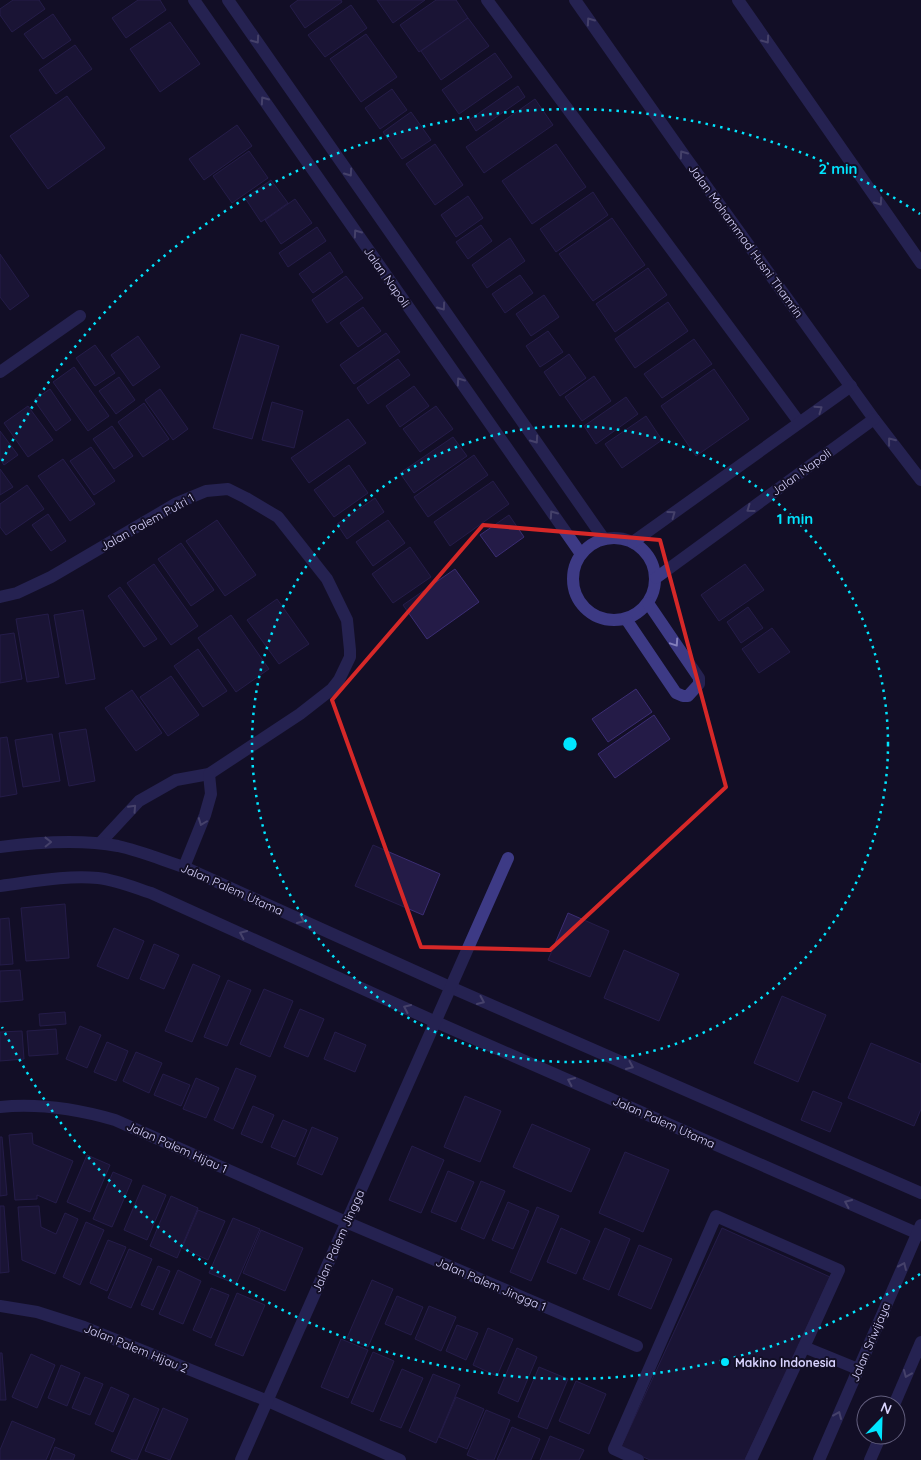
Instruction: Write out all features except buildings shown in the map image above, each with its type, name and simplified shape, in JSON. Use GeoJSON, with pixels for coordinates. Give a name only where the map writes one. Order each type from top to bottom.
{"type":"FeatureCollection","features":[{"type":"Feature","properties":{"kind":"street","name":"Jalan Napoli"},"geometry":{"type":"LineString","coordinates":[[194,0],[581,554]]}},
{"type":"Feature","properties":{"kind":"street"},"geometry":{"type":"LineString","coordinates":[[228,0],[604,539]]}},
{"type":"Feature","properties":{"kind":"street"},"geometry":{"type":"LineString","coordinates":[[487,0],[800,422]]}},
{"type":"Feature","properties":{"kind":"street","name":"Jalan Mohammad Husni Thamrin"},"geometry":{"type":"LineString","coordinates":[[575,0],[680,150],[874,419],[921,480]]}},
{"type":"Feature","properties":{"kind":"street"},"geometry":{"type":"LineString","coordinates":[[738,0],[921,263]]}},
{"type":"Feature","properties":{"kind":"street"},"geometry":{"type":"LineString","coordinates":[[0,372],[80,316]]}},
{"type":"Feature","properties":{"kind":"street"},"geometry":{"type":"LineString","coordinates":[[633,542],[851,386]]}},
{"type":"Feature","properties":{"kind":"street","name":"Jalan Napoli"},"geometry":{"type":"LineString","coordinates":[[656,578],[874,419]]}},
{"type":"Feature","properties":{"kind":"street","name":"Jalan Palem Putri 1"},"geometry":{"type":"LineString","coordinates":[[0,597],[17,592],[51,577],[177,503],[206,490],[228,489],[278,517],[327,579],[347,620],[350,658],[339,680],[332,689],[300,714],[209,774],[176,780],[139,801],[100,843]]}},
{"type":"Feature","properties":{"kind":"street"},"geometry":{"type":"LineString","coordinates":[[619,538],[633,542],[645,551],[653,563],[656,578],[654,591],[648,603],[638,613],[626,619],[612,620],[599,617],[587,610],[578,599],[573,580],[575,566],[581,554],[591,544],[604,539],[619,538]]}},
{"type":"Feature","properties":{"kind":"street"},"geometry":{"type":"LineString","coordinates":[[626,619],[676,693],[688,696],[699,684],[699,678],[648,603]]}},
{"type":"Feature","properties":{"kind":"street"},"geometry":{"type":"LineString","coordinates":[[184,867],[205,815],[211,794],[209,774]]}},
{"type":"Feature","properties":{"kind":"street","name":"Jalan Palem Utama"},"geometry":{"type":"LineString","coordinates":[[0,847],[39,843],[100,843],[150,854],[184,867],[450,987],[921,1193]]}},
{"type":"Feature","properties":{"kind":"street"},"geometry":{"type":"LineString","coordinates":[[436,1022],[508,858]]}},
{"type":"Feature","properties":{"kind":"street","name":"Jalan Palem Utama"},"geometry":{"type":"LineString","coordinates":[[0,886],[68,878],[99,878],[170,901],[436,1022],[893,1223],[920,1231]]}},
{"type":"Feature","properties":{"kind":"street","name":"Jalan Palem Jingga"},"geometry":{"type":"LineString","coordinates":[[241,1460],[436,1022]]}},
{"type":"Feature","properties":{"kind":"street","name":"Jalan Palem Hijau 1"},"geometry":{"type":"LineString","coordinates":[[0,1107],[22,1104],[62,1108],[115,1120],[346,1222]]}},
{"type":"Feature","properties":{"kind":"street"},"geometry":{"type":"LineString","coordinates":[[638,1460],[614,1449],[716,1216],[839,1270],[751,1460]]}},
{"type":"Feature","properties":{"kind":"street","name":"Jalan Palem Jingga 1"},"geometry":{"type":"LineString","coordinates":[[346,1222],[637,1346]]}},
{"type":"Feature","properties":{"kind":"street","name":"Jalan Sriwijaya"},"geometry":{"type":"LineString","coordinates":[[819,1460],[920,1231]]}},
{"type":"Feature","properties":{"kind":"street","name":"Jalan Palem Hijau 2"},"geometry":{"type":"LineString","coordinates":[[0,1306],[37,1312],[84,1327],[268,1401],[400,1460]]}},
{"type":"Feature","properties":{"kind":"street"},"geometry":{"type":"LineString","coordinates":[[898,1395],[921,1342]]}},
{"type":"Feature","properties":{"kind":"street"},"geometry":{"type":"LineString","coordinates":[[804,1347],[858,1369]]}},
{"type":"Feature","properties":{"kind":"street"},"geometry":{"type":"LineString","coordinates":[[870,1460],[877,1445]]}},
{"type":"Feature","properties":{"kind":"highlighted area"},"geometry":{"type":"Polygon","coordinates":[[[483,525],[660,540],[726,787],[550,950],[421,947],[332,700],[483,525]]]}},
{"type":"Feature","properties":{"kind":"place","name":"Makino Indonesia"},"geometry":{"type":"Point","coordinates":[725,1362]}}]}
